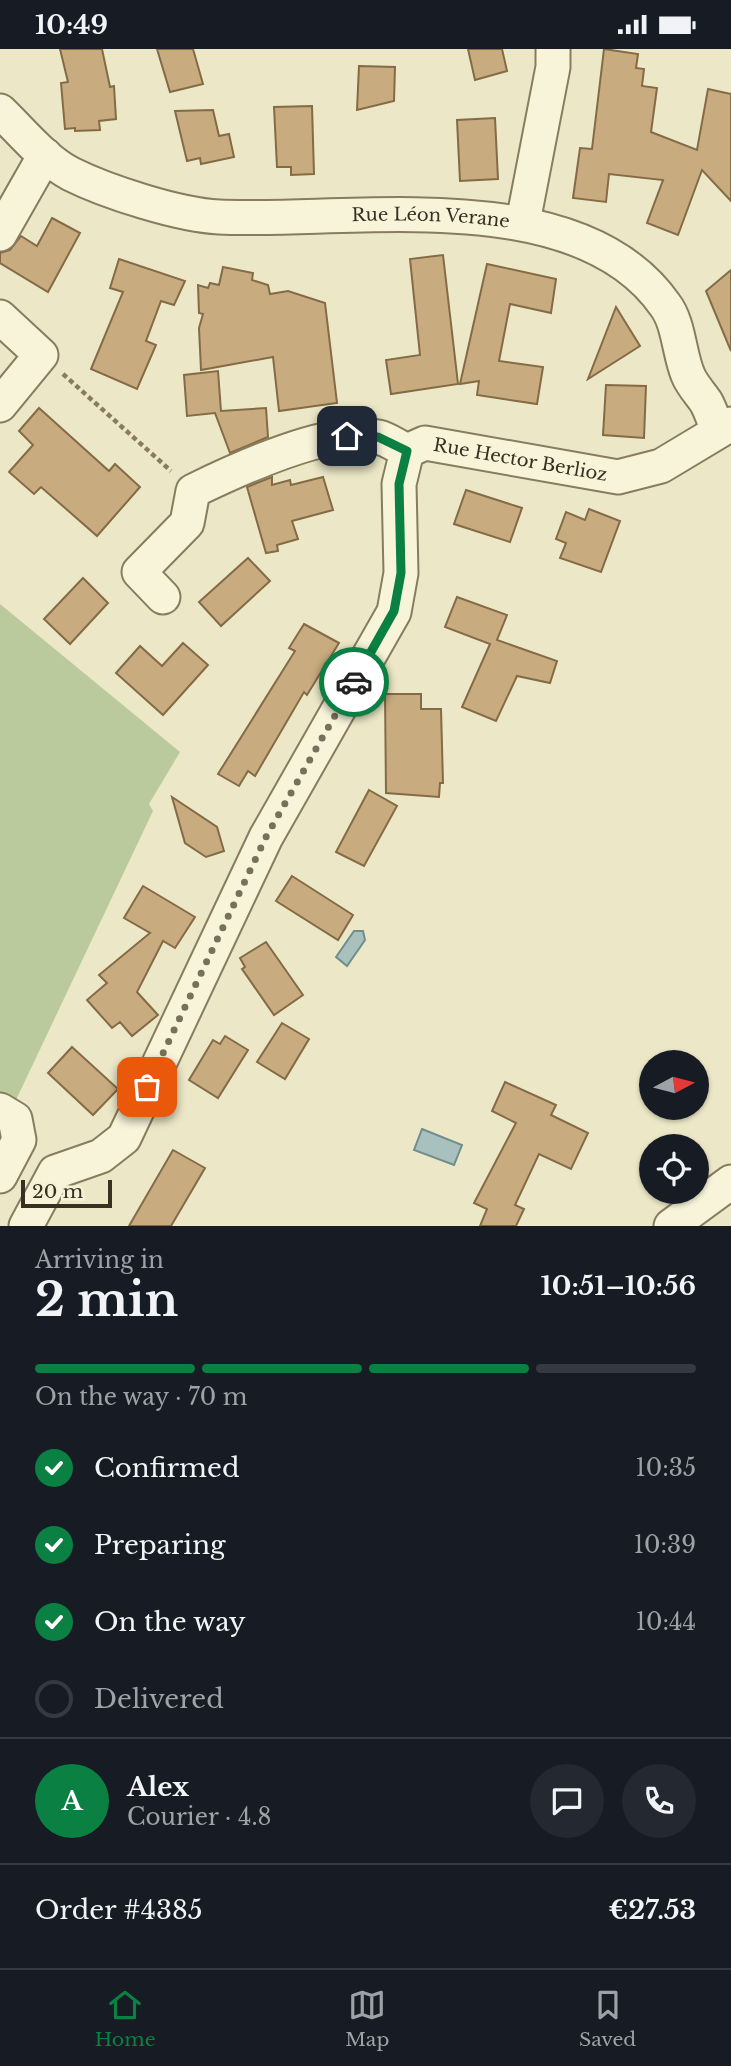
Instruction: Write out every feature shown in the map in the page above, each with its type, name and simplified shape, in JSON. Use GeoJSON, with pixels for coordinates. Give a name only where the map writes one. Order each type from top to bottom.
{"type":"FeatureCollection","features":[{"type":"Feature","properties":{"kind":"street"},"geometry":{"type":"LineString","coordinates":[[523,222],[553,67],[553,49]]}},
{"type":"Feature","properties":{"kind":"street","name":"Rue Léon Verane"},"geometry":{"type":"LineString","coordinates":[[0,111],[45,155],[71,174],[148,202],[216,217],[419,215],[523,222],[579,240],[632,269],[667,306],[688,377],[725,427]]}},
{"type":"Feature","properties":{"kind":"street"},"geometry":{"type":"LineString","coordinates":[[0,234],[45,155]]}},
{"type":"Feature","properties":{"kind":"street"},"geometry":{"type":"LineString","coordinates":[[0,317],[41,355],[0,405]]}},
{"type":"Feature","properties":{"kind":"street","name":"Rue Hector Berlioz"},"geometry":{"type":"LineString","coordinates":[[55,1172],[100,1156],[124,1138],[266,837],[394,611],[401,573],[399,484],[407,451],[425,443],[618,477],[661,466],[725,427]]}},
{"type":"Feature","properties":{"kind":"street"},"geometry":{"type":"LineString","coordinates":[[163,597],[139,572],[187,523],[192,491],[261,458],[347,436],[378,437],[407,451]]}},
{"type":"Feature","properties":{"kind":"street"},"geometry":{"type":"LineString","coordinates":[[0,1110],[15,1119],[19,1140],[7,1163],[55,1172],[26,1226]]}},
{"type":"Feature","properties":{"kind":"street"},"geometry":{"type":"LineString","coordinates":[[671,1226],[731,1182]]}},
{"type":"Feature","properties":{"kind":"path"},"geometry":{"type":"LineString","coordinates":[[41,355],[192,491]]}},
{"type":"Feature","properties":{"kind":"green space"},"geometry":{"type":"Polygon","coordinates":[[[0,604],[180,752],[149,804],[153,811],[15,1102],[0,1098],[0,604]]]}},
{"type":"Feature","properties":{"kind":"water"},"geometry":{"type":"Polygon","coordinates":[[[354,931],[363,931],[365,940],[347,966],[336,957],[354,931]]]}},
{"type":"Feature","properties":{"kind":"water"},"geometry":{"type":"Polygon","coordinates":[[[422,1129],[462,1145],[454,1165],[414,1150],[422,1129]]]}},
{"type":"Feature","properties":{"kind":"building"},"geometry":{"type":"Polygon","coordinates":[[[60,49],[102,49],[110,87],[114,86],[116,119],[99,121],[100,130],[65,129],[61,83],[68,82],[60,49]]]}},
{"type":"Feature","properties":{"kind":"building"},"geometry":{"type":"Polygon","coordinates":[[[157,49],[193,49],[203,84],[170,92],[157,49]]]}},
{"type":"Feature","properties":{"kind":"building"},"geometry":{"type":"Polygon","coordinates":[[[468,49],[502,49],[507,71],[475,80],[468,49]]]}},
{"type":"Feature","properties":{"kind":"building"},"geometry":{"type":"Polygon","coordinates":[[[604,49],[638,54],[636,68],[644,69],[642,86],[657,88],[651,132],[697,150],[708,89],[731,94],[731,201],[702,170],[678,235],[647,223],[663,180],[609,174],[606,202],[573,198],[580,148],[592,149],[604,49]]]}},
{"type":"Feature","properties":{"kind":"building"},"geometry":{"type":"Polygon","coordinates":[[[359,66],[395,67],[394,101],[357,110],[359,66]]]}},
{"type":"Feature","properties":{"kind":"building"},"geometry":{"type":"Polygon","coordinates":[[[312,106],[314,174],[291,175],[291,167],[277,167],[274,107],[312,106]]]}},
{"type":"Feature","properties":{"kind":"building"},"geometry":{"type":"Polygon","coordinates":[[[213,110],[219,136],[229,134],[234,157],[201,164],[200,158],[187,161],[175,111],[213,110]]]}},
{"type":"Feature","properties":{"kind":"building"},"geometry":{"type":"Polygon","coordinates":[[[495,118],[498,179],[460,181],[457,120],[495,118]]]}},
{"type":"Feature","properties":{"kind":"building"},"geometry":{"type":"Polygon","coordinates":[[[52,218],[80,233],[48,292],[0,263],[0,253],[10,250],[21,236],[37,246],[52,218]]]}},
{"type":"Feature","properties":{"kind":"building"},"geometry":{"type":"Polygon","coordinates":[[[443,255],[458,384],[391,394],[386,360],[420,355],[410,259],[443,255]]]}},
{"type":"Feature","properties":{"kind":"building"},"geometry":{"type":"Polygon","coordinates":[[[119,259],[185,281],[174,305],[161,301],[146,341],[156,345],[137,389],[91,369],[123,292],[110,288],[119,259]]]}},
{"type":"Feature","properties":{"kind":"building"},"geometry":{"type":"Polygon","coordinates":[[[487,264],[556,279],[551,313],[510,304],[499,361],[543,367],[537,404],[477,395],[479,381],[460,384],[487,264]]]}},
{"type":"Feature","properties":{"kind":"building"},"geometry":{"type":"Polygon","coordinates":[[[223,267],[253,273],[252,280],[268,285],[270,294],[288,291],[325,303],[337,403],[279,411],[273,357],[201,370],[199,328],[203,314],[199,313],[198,285],[208,288],[210,283],[219,285],[223,267]]]}},
{"type":"Feature","properties":{"kind":"building"},"geometry":{"type":"Polygon","coordinates":[[[731,270],[731,351],[706,291],[731,270]]]}},
{"type":"Feature","properties":{"kind":"building"},"geometry":{"type":"Polygon","coordinates":[[[616,307],[640,346],[588,379],[616,307]]]}},
{"type":"Feature","properties":{"kind":"building"},"geometry":{"type":"Polygon","coordinates":[[[218,371],[221,411],[266,408],[268,437],[230,453],[215,413],[187,416],[184,375],[218,371]]]}},
{"type":"Feature","properties":{"kind":"building"},"geometry":{"type":"Polygon","coordinates":[[[606,385],[646,386],[644,438],[603,435],[606,385]]]}},
{"type":"Feature","properties":{"kind":"building"},"geometry":{"type":"Polygon","coordinates":[[[39,408],[109,471],[115,464],[140,487],[97,536],[41,487],[34,494],[9,472],[33,445],[19,431],[39,408]]]}},
{"type":"Feature","properties":{"kind":"building"},"geometry":{"type":"Polygon","coordinates":[[[272,477],[272,485],[290,480],[291,485],[323,477],[333,510],[292,521],[298,539],[277,545],[278,551],[266,553],[247,487],[272,477]]]}},
{"type":"Feature","properties":{"kind":"building"},"geometry":{"type":"Polygon","coordinates":[[[466,490],[522,508],[510,542],[454,524],[466,490]]]}},
{"type":"Feature","properties":{"kind":"building"},"geometry":{"type":"Polygon","coordinates":[[[589,509],[620,521],[601,572],[560,558],[566,543],[556,539],[566,512],[585,520],[589,509]]]}},
{"type":"Feature","properties":{"kind":"building"},"geometry":{"type":"Polygon","coordinates":[[[248,558],[270,581],[221,626],[199,602],[248,558]]]}},
{"type":"Feature","properties":{"kind":"building"},"geometry":{"type":"Polygon","coordinates":[[[83,578],[108,603],[70,644],[44,619],[83,578]]]}},
{"type":"Feature","properties":{"kind":"building"},"geometry":{"type":"Polygon","coordinates":[[[457,597],[507,615],[497,640],[557,661],[550,683],[517,676],[496,721],[462,707],[490,644],[445,627],[457,597]]]}},
{"type":"Feature","properties":{"kind":"building"},"geometry":{"type":"Polygon","coordinates":[[[304,624],[339,643],[307,695],[304,692],[255,776],[248,771],[239,786],[218,774],[295,651],[289,648],[304,624]]]}},
{"type":"Feature","properties":{"kind":"building"},"geometry":{"type":"Polygon","coordinates":[[[183,643],[208,665],[163,715],[116,673],[140,646],[162,666],[183,643]]]}},
{"type":"Feature","properties":{"kind":"building"},"geometry":{"type":"Polygon","coordinates":[[[385,694],[421,694],[421,709],[441,709],[443,783],[440,783],[439,797],[386,793],[385,694]]]}},
{"type":"Feature","properties":{"kind":"building"},"geometry":{"type":"Polygon","coordinates":[[[369,790],[397,806],[364,866],[336,852],[369,790]]]}},
{"type":"Feature","properties":{"kind":"building"},"geometry":{"type":"Polygon","coordinates":[[[172,797],[217,827],[224,851],[206,857],[185,843],[172,797]]]}},
{"type":"Feature","properties":{"kind":"building"},"geometry":{"type":"Polygon","coordinates":[[[292,876],[353,915],[338,940],[276,901],[292,876]]]}},
{"type":"Feature","properties":{"kind":"building"},"geometry":{"type":"Polygon","coordinates":[[[143,886],[195,917],[175,948],[163,941],[137,992],[158,1015],[132,1036],[120,1022],[112,1028],[87,1000],[107,983],[99,975],[150,933],[124,918],[143,886]]]}},
{"type":"Feature","properties":{"kind":"building"},"geometry":{"type":"Polygon","coordinates":[[[266,942],[303,995],[274,1015],[242,969],[245,967],[240,958],[266,942]]]}},
{"type":"Feature","properties":{"kind":"building"},"geometry":{"type":"Polygon","coordinates":[[[282,1023],[309,1039],[285,1079],[257,1062],[282,1023]]]}},
{"type":"Feature","properties":{"kind":"building"},"geometry":{"type":"Polygon","coordinates":[[[225,1036],[248,1050],[218,1098],[189,1080],[213,1040],[220,1044],[225,1036]]]}},
{"type":"Feature","properties":{"kind":"building"},"geometry":{"type":"Polygon","coordinates":[[[72,1047],[118,1089],[93,1115],[48,1073],[72,1047]]]}},
{"type":"Feature","properties":{"kind":"building"},"geometry":{"type":"Polygon","coordinates":[[[505,1082],[556,1105],[551,1115],[588,1133],[571,1169],[539,1154],[515,1205],[524,1209],[516,1226],[480,1226],[487,1209],[474,1203],[516,1123],[492,1111],[505,1082]]]}},
{"type":"Feature","properties":{"kind":"building"},"geometry":{"type":"Polygon","coordinates":[[[173,1150],[205,1168],[171,1226],[129,1226],[173,1150]]]}},
{"type":"Feature","properties":{"kind":"way so far"},"geometry":{"type":"LineString","coordinates":[[147,1087],[266,837],[354,682]]}},
{"type":"Feature","properties":{"kind":"route"},"geometry":{"type":"LineString","coordinates":[[347,436],[378,437],[407,451],[399,484],[401,573],[394,611],[354,682]]}}]}
